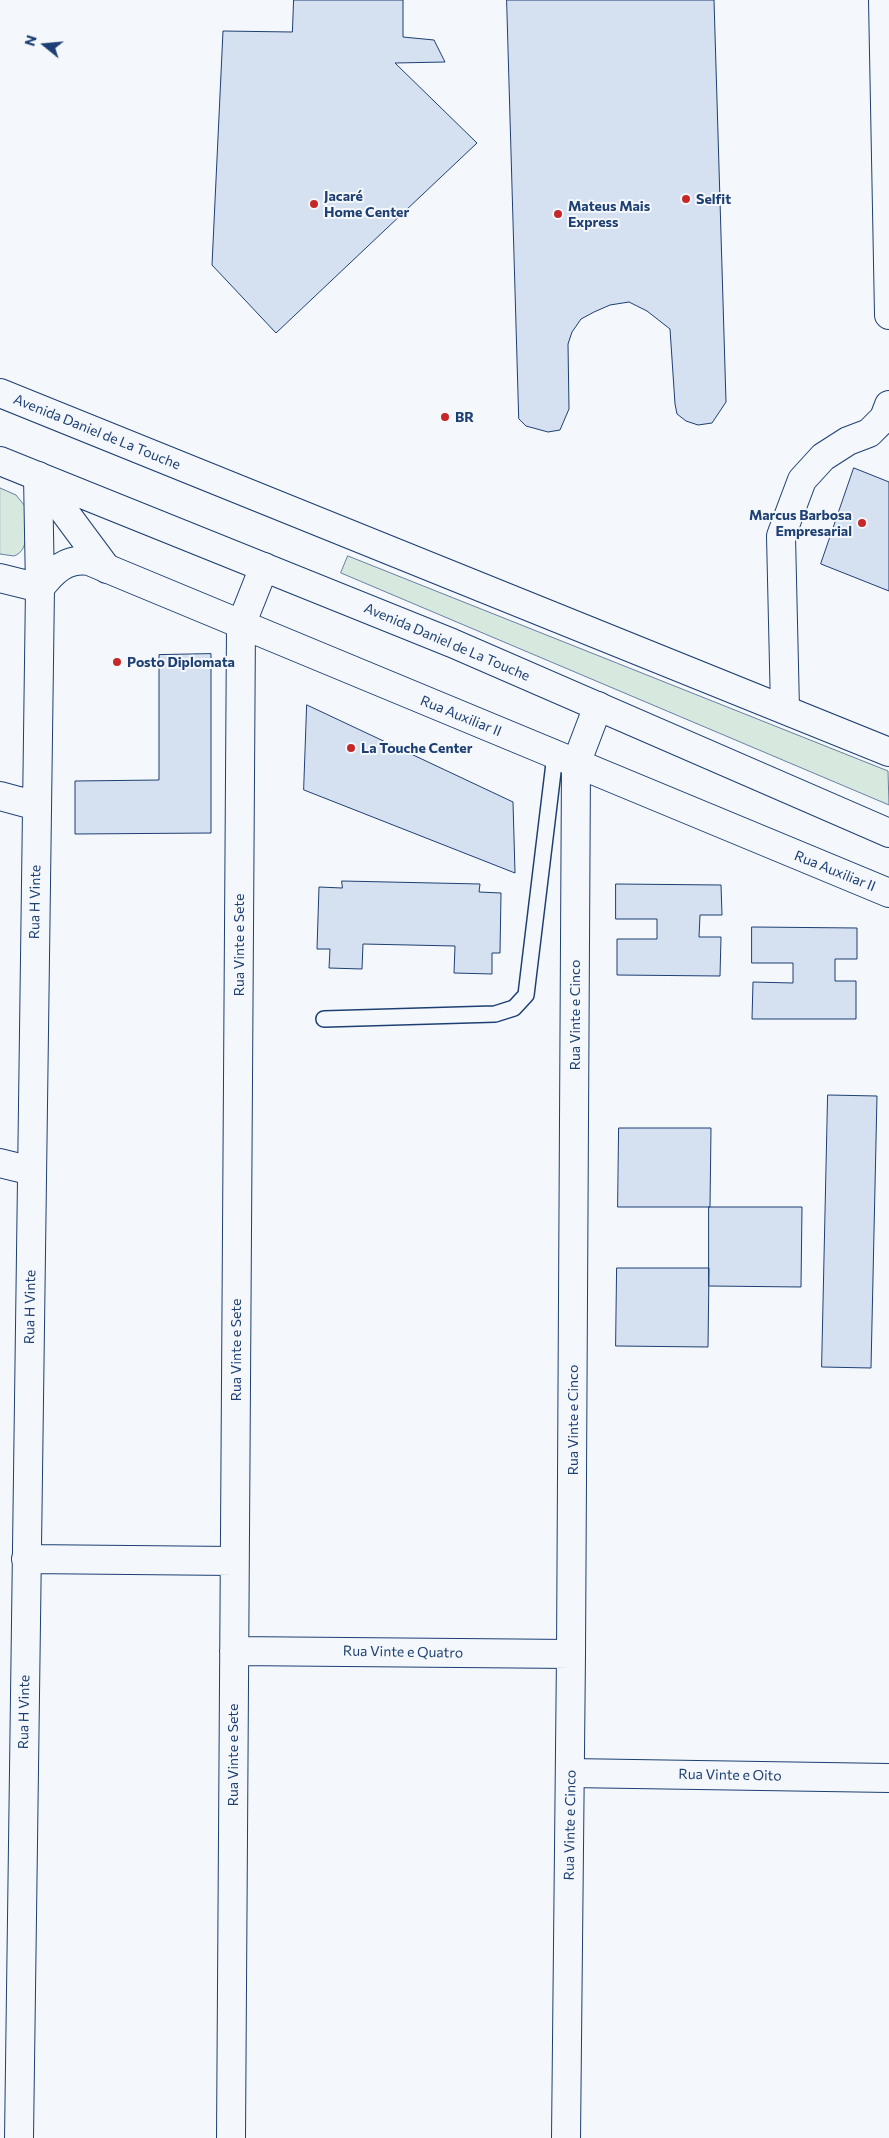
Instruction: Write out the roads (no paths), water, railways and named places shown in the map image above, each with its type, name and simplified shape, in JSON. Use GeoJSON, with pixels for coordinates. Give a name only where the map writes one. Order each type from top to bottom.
{"type":"FeatureCollection","features":[{"type":"Feature","properties":{"kind":"street"},"geometry":{"type":"LineString","coordinates":[[883,0],[889,315]]}},
{"type":"Feature","properties":{"kind":"street","name":"Avenida Daniel de La Touche"},"geometry":{"type":"LineString","coordinates":[[0,393],[889,752]]}},
{"type":"Feature","properties":{"kind":"street"},"geometry":{"type":"LineString","coordinates":[[785,710],[781,536],[802,480],[823,457],[848,441],[869,433],[884,418],[889,405]]}},
{"type":"Feature","properties":{"kind":"street","name":"Avenida Daniel de La Touche"},"geometry":{"type":"LineString","coordinates":[[0,460],[452,643],[889,833]]}},
{"type":"Feature","properties":{"kind":"street"},"geometry":{"type":"LineString","coordinates":[[38,476],[108,569]]}},
{"type":"Feature","properties":{"kind":"street","name":"Rua H Vinte"},"geometry":{"type":"LineString","coordinates":[[19,2138],[11,1899],[26,1559],[40,588],[38,476]]}},
{"type":"Feature","properties":{"kind":"street","name":"Rua Auxiliar II"},"geometry":{"type":"LineString","coordinates":[[40,588],[52,573],[70,561],[89,561],[241,626],[889,893]]}},
{"type":"Feature","properties":{"kind":"street","name":"Rua Vinte e Sete"},"geometry":{"type":"LineString","coordinates":[[231,2138],[241,626],[264,567]]}},
{"type":"Feature","properties":{"kind":"street"},"geometry":{"type":"LineString","coordinates":[[0,578],[40,588]]}},
{"type":"Feature","properties":{"kind":"street","name":"Rua Vinte e Cinco"},"geometry":{"type":"LineString","coordinates":[[566,2138],[571,1654],[565,759],[598,706]]}},
{"type":"Feature","properties":{"kind":"street"},"geometry":{"type":"LineString","coordinates":[[0,796],[37,806]]}},
{"type":"Feature","properties":{"kind":"street"},"geometry":{"type":"LineString","coordinates":[[0,1163],[32,1171]]}},
{"type":"Feature","properties":{"kind":"street"},"geometry":{"type":"LineString","coordinates":[[26,1559],[234,1561]]}},
{"type":"Feature","properties":{"kind":"street","name":"Rua Vinte e Quatro"},"geometry":{"type":"LineString","coordinates":[[234,1651],[571,1654]]}},
{"type":"Feature","properties":{"kind":"street","name":"Rua Vinte e Oito"},"geometry":{"type":"LineString","coordinates":[[570,1773],[889,1778]]}},
{"type":"Feature","properties":{"kind":"lane"},"geometry":{"type":"LineString","coordinates":[[324,1019],[495,1014],[514,1008],[526,995],[565,759]]}},
{"type":"Feature","properties":{"kind":"place","name":"Selfit"},"geometry":{"type":"Point","coordinates":[686,199]}},
{"type":"Feature","properties":{"kind":"place","name":"Jacaré Home Center"},"geometry":{"type":"Point","coordinates":[314,204]}},
{"type":"Feature","properties":{"kind":"place","name":"Mateus Mais Express"},"geometry":{"type":"Point","coordinates":[558,214]}},
{"type":"Feature","properties":{"kind":"place","name":"BR"},"geometry":{"type":"Point","coordinates":[445,417]}},
{"type":"Feature","properties":{"kind":"place","name":"Marcus Barbosa Empresarial"},"geometry":{"type":"Point","coordinates":[862,523]}},
{"type":"Feature","properties":{"kind":"place","name":"Posto Diplomata"},"geometry":{"type":"Point","coordinates":[117,662]}},
{"type":"Feature","properties":{"kind":"place","name":"La Touche Center"},"geometry":{"type":"Point","coordinates":[351,748]}}]}
